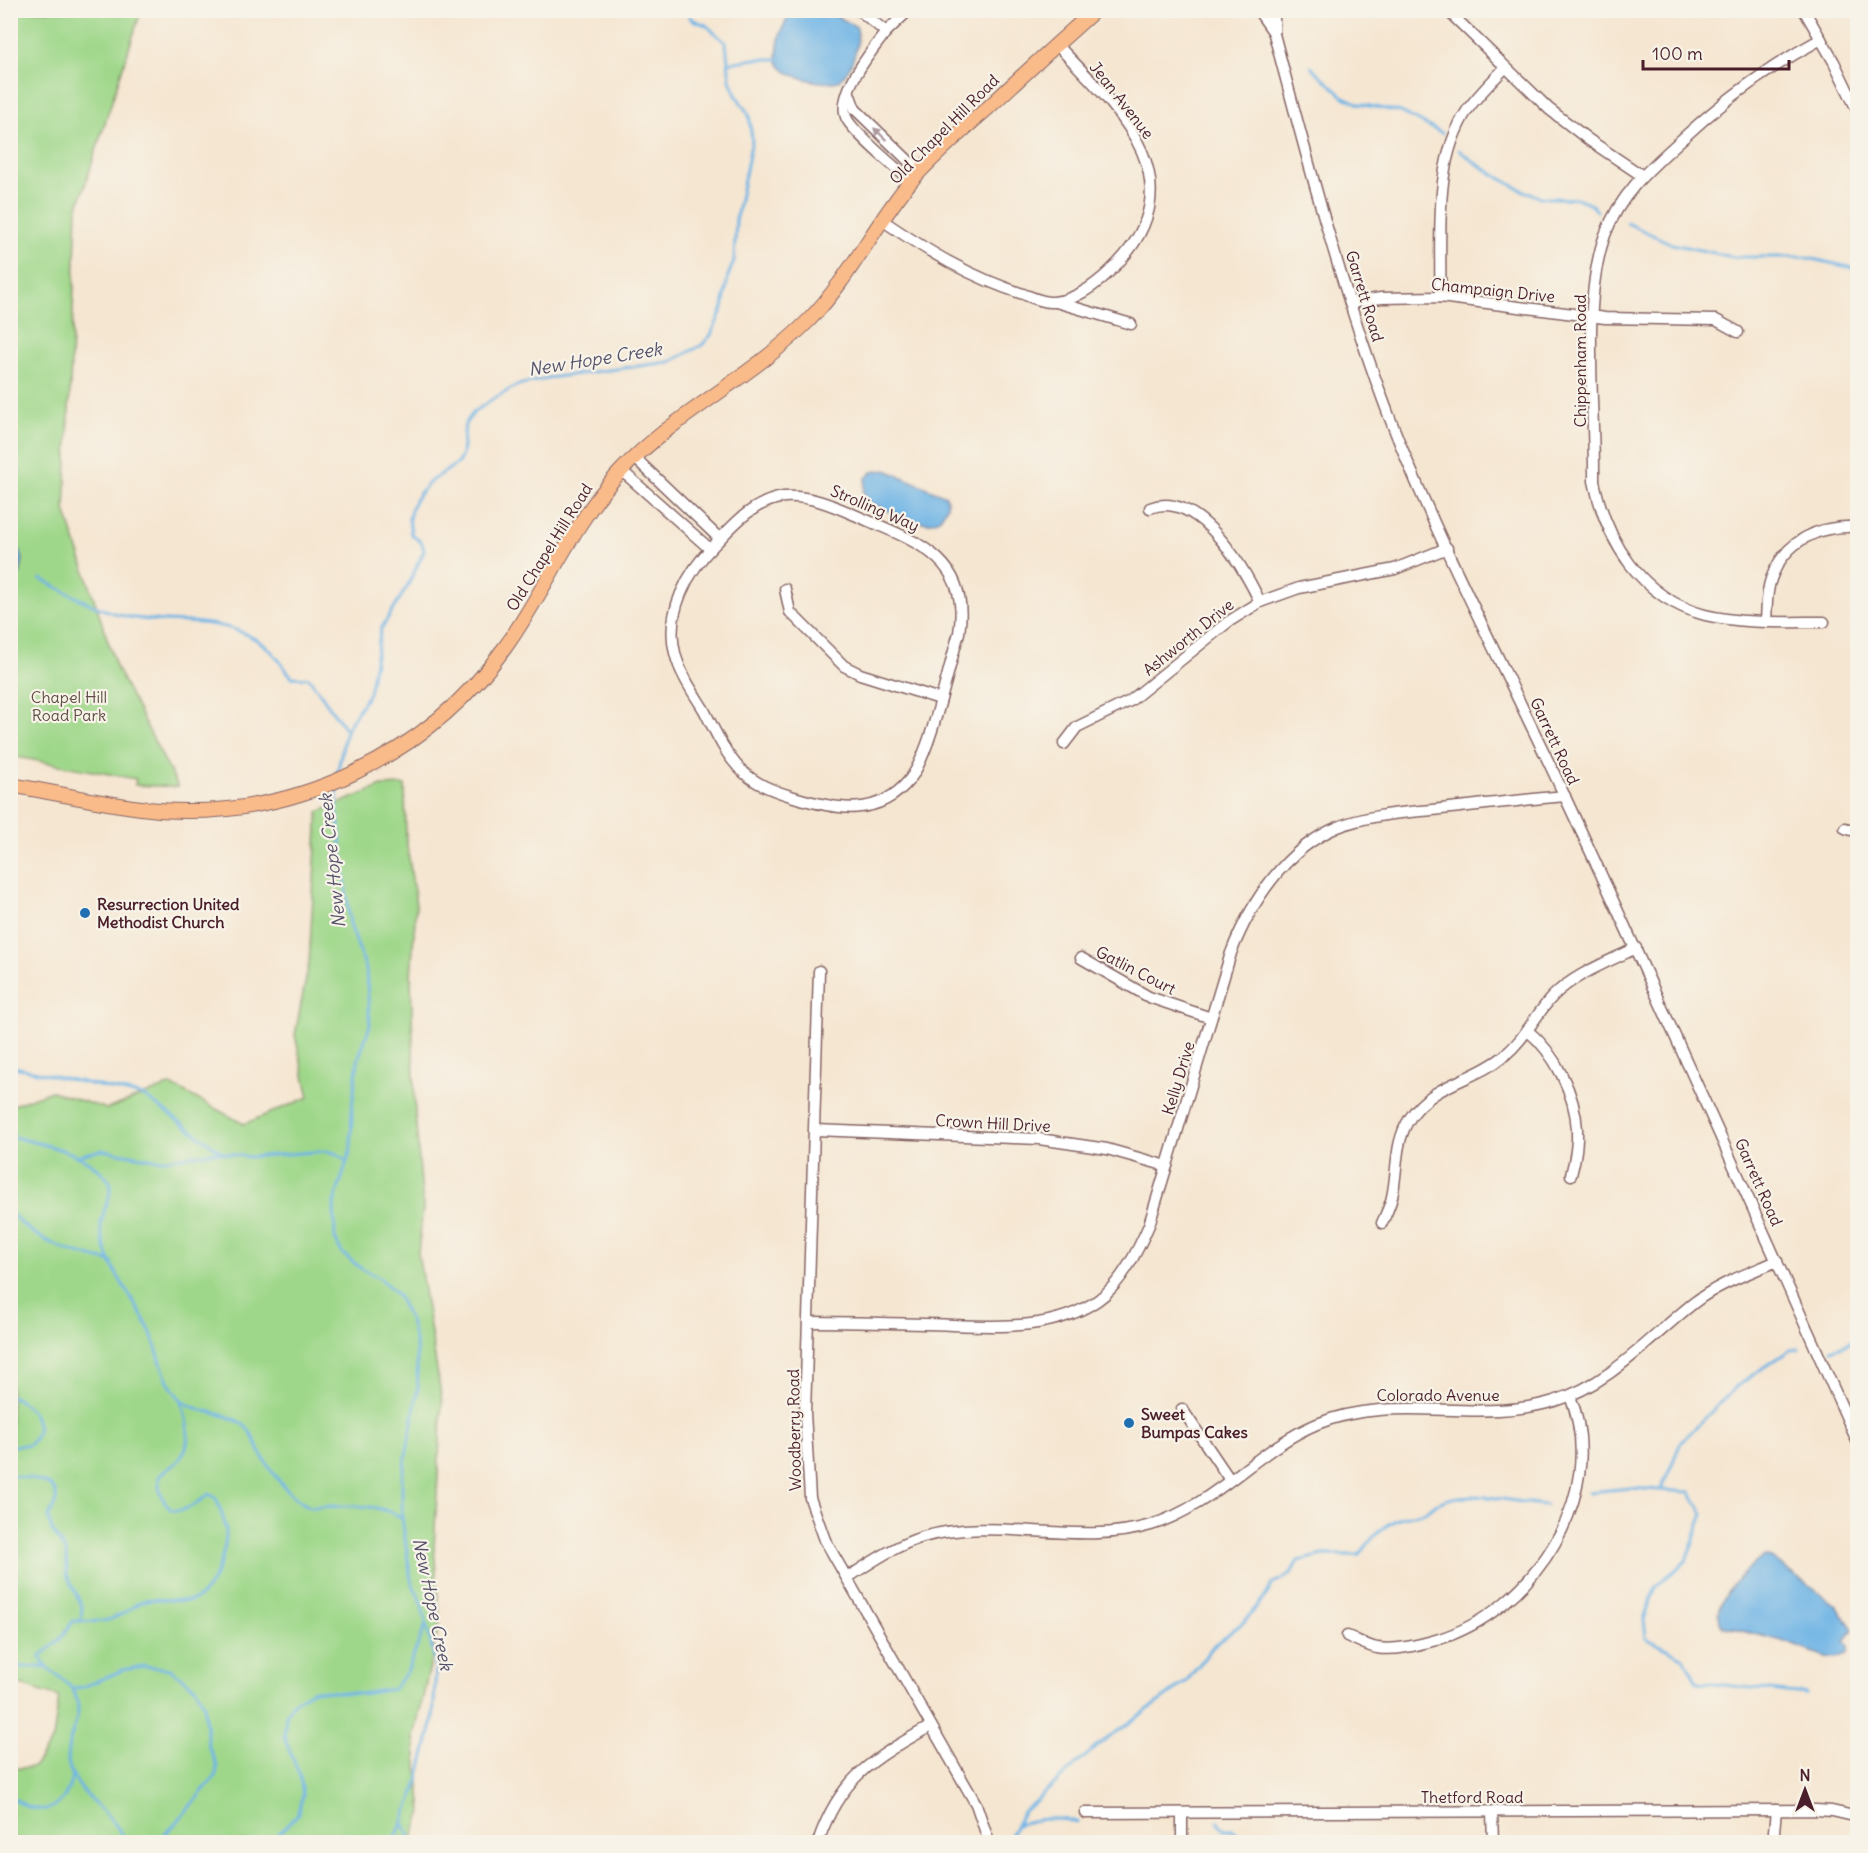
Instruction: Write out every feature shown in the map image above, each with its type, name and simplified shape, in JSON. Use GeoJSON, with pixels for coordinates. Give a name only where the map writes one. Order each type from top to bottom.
{"type":"FeatureCollection","features":[{"type":"Feature","properties":{"kind":"main road","name":"Old Chapel Hill Road"},"geometry":{"type":"LineString","coordinates":[[10,784],[128,807],[175,811],[234,809],[297,796],[371,765],[433,724],[469,691],[495,662],[596,499],[621,470],[808,322],[844,278],[882,220],[915,177],[1095,10]]}},
{"type":"Feature","properties":{"kind":"street"},"geometry":{"type":"LineString","coordinates":[[859,10],[886,32]]}},
{"type":"Feature","properties":{"kind":"street"},"geometry":{"type":"LineString","coordinates":[[909,10],[886,32],[855,77],[849,92],[855,109],[915,177]]}},
{"type":"Feature","properties":{"kind":"street","name":"Garrett Road"},"geometry":{"type":"LineString","coordinates":[[1258,10],[1274,34]]}},
{"type":"Feature","properties":{"kind":"street","name":"Garrett Road"},"geometry":{"type":"LineString","coordinates":[[1274,10],[1274,34],[1350,303],[1389,415],[1447,548],[1636,948],[1857,1443]]}},
{"type":"Feature","properties":{"kind":"street"},"geometry":{"type":"LineString","coordinates":[[1447,10],[1505,68],[1570,127],[1641,175]]}},
{"type":"Feature","properties":{"kind":"street"},"geometry":{"type":"LineString","coordinates":[[1804,10],[1857,112]]}},
{"type":"Feature","properties":{"kind":"street","name":"Chippenham Road"},"geometry":{"type":"LineString","coordinates":[[1821,39],[1757,76],[1701,120],[1641,175],[1622,200],[1605,236],[1596,275],[1592,316],[1594,481],[1602,514],[1623,557],[1640,577],[1682,607],[1725,619],[1824,622]]}},
{"type":"Feature","properties":{"kind":"street","name":"Jean Avenue"},"geometry":{"type":"LineString","coordinates":[[1056,44],[1097,89],[1142,147],[1151,184],[1149,205],[1141,232],[1124,256],[1104,276],[1073,297],[1056,302]]}},
{"type":"Feature","properties":{"kind":"street"},"geometry":{"type":"LineString","coordinates":[[1440,297],[1442,192],[1449,150],[1467,111],[1505,68]]}},
{"type":"Feature","properties":{"kind":"street"},"geometry":{"type":"LineString","coordinates":[[882,220],[931,254],[982,281],[1131,324]]}},
{"type":"Feature","properties":{"kind":"street","name":"Champaign Drive"},"geometry":{"type":"LineString","coordinates":[[1350,303],[1381,297],[1440,297],[1592,316],[1716,320],[1738,332]]}},
{"type":"Feature","properties":{"kind":"street"},"geometry":{"type":"LineString","coordinates":[[634,458],[720,539]]}},
{"type":"Feature","properties":{"kind":"street"},"geometry":{"type":"LineString","coordinates":[[621,470],[710,549]]}},
{"type":"Feature","properties":{"kind":"street","name":"Strolling Way"},"geometry":{"type":"LineString","coordinates":[[794,496],[826,503],[927,548],[941,561],[954,579],[961,610],[959,633],[919,765],[903,787],[881,802],[854,809],[838,809],[790,796],[757,782],[732,758],[686,680],[675,654],[672,624],[677,600],[710,549],[720,539],[754,507],[775,498],[794,496]]}},
{"type":"Feature","properties":{"kind":"street"},"geometry":{"type":"LineString","coordinates":[[666,510],[676,498]]}},
{"type":"Feature","properties":{"kind":"street"},"geometry":{"type":"LineString","coordinates":[[1150,508],[1162,505],[1180,508],[1210,529],[1236,556],[1260,602]]}},
{"type":"Feature","properties":{"kind":"street"},"geometry":{"type":"LineString","coordinates":[[1766,621],[1771,578],[1790,549],[1806,535],[1825,527],[1857,526]]}},
{"type":"Feature","properties":{"kind":"street","name":"Ashworth Drive"},"geometry":{"type":"LineString","coordinates":[[1064,744],[1077,727],[1137,696],[1228,622],[1260,602],[1299,588],[1395,569],[1447,548]]}},
{"type":"Feature","properties":{"kind":"street"},"geometry":{"type":"LineString","coordinates":[[785,589],[790,612],[844,666],[860,674],[940,699]]}},
{"type":"Feature","properties":{"kind":"street","name":"Kelly Drive"},"geometry":{"type":"LineString","coordinates":[[809,1322],[1003,1326],[1046,1322],[1085,1308],[1101,1298],[1114,1284],[1140,1246],[1167,1166],[1234,944],[1256,898],[1286,864],[1323,834],[1350,822],[1396,814],[1565,795]]}},
{"type":"Feature","properties":{"kind":"street"},"geometry":{"type":"LineString","coordinates":[[1845,828],[1857,832]]}},
{"type":"Feature","properties":{"kind":"street"},"geometry":{"type":"LineString","coordinates":[[1383,1223],[1392,1196],[1401,1136],[1414,1113],[1444,1087],[1494,1064],[1528,1031],[1554,995],[1589,970],[1636,948]]}},
{"type":"Feature","properties":{"kind":"street","name":"Gatlin Court"},"geometry":{"type":"LineString","coordinates":[[1082,958],[1149,997],[1211,1018]]}},
{"type":"Feature","properties":{"kind":"street","name":"Woodberry Road"},"geometry":{"type":"LineString","coordinates":[[819,971],[805,1413],[808,1489],[818,1525],[976,1804],[989,1842]]}},
{"type":"Feature","properties":{"kind":"street"},"geometry":{"type":"LineString","coordinates":[[1528,1031],[1548,1050],[1574,1110],[1578,1140],[1571,1175]]}},
{"type":"Feature","properties":{"kind":"street","name":"Crown Hill Drive"},"geometry":{"type":"LineString","coordinates":[[815,1131],[1039,1138],[1099,1148],[1167,1166]]}},
{"type":"Feature","properties":{"kind":"street","name":"Colorado Avenue"},"geometry":{"type":"LineString","coordinates":[[847,1578],[906,1543],[946,1532],[1099,1533],[1147,1526],[1183,1511],[1302,1432],[1354,1412],[1400,1408],[1515,1409],[1570,1396],[1613,1371],[1708,1293],[1777,1261]]}},
{"type":"Feature","properties":{"kind":"street"},"geometry":{"type":"LineString","coordinates":[[1347,1636],[1377,1648],[1426,1643],[1483,1620],[1504,1605],[1527,1583],[1551,1552],[1572,1502],[1578,1474],[1579,1436],[1570,1396]]}},
{"type":"Feature","properties":{"kind":"street"},"geometry":{"type":"LineString","coordinates":[[1182,1409],[1230,1480]]}},
{"type":"Feature","properties":{"kind":"street"},"geometry":{"type":"LineString","coordinates":[[818,1842],[836,1799],[850,1781],[895,1746],[931,1726]]}},
{"type":"Feature","properties":{"kind":"street"},"geometry":{"type":"LineString","coordinates":[[1773,1842],[1776,1810]]}},
{"type":"Feature","properties":{"kind":"street","name":"Thetford Road"},"geometry":{"type":"LineString","coordinates":[[1085,1813],[1776,1810],[1832,1811],[1857,1817]]}},
{"type":"Feature","properties":{"kind":"street"},"geometry":{"type":"LineString","coordinates":[[1492,1812],[1493,1842]]}},
{"type":"Feature","properties":{"kind":"street"},"geometry":{"type":"LineString","coordinates":[[1182,1813],[1182,1842]]}},
{"type":"Feature","properties":{"kind":"green space","name":"Chapel Hill Road Park"},"geometry":{"type":"Polygon","coordinates":[[[11,11],[141,11],[77,210],[65,510],[117,669],[178,787],[135,785],[136,779],[11,756],[11,11]]]}},
{"type":"Feature","properties":{"kind":"green space"},"geometry":{"type":"Polygon","coordinates":[[[405,785],[406,839],[416,905],[411,976],[415,1113],[423,1207],[418,1253],[442,1401],[434,1548],[440,1621],[414,1737],[422,1812],[411,1842],[11,1842],[11,1769],[34,1767],[53,1739],[59,1697],[11,1682],[11,1106],[51,1091],[107,1109],[171,1085],[244,1124],[309,1097],[295,1035],[309,963],[318,812],[382,786],[405,785]]]}},
{"type":"Feature","properties":{"kind":"water"},"geometry":{"type":"Polygon","coordinates":[[[793,11],[827,11],[857,27],[854,56],[839,81],[825,82],[807,79],[787,72],[779,64],[777,52],[780,36],[793,11]]]}},
{"type":"Feature","properties":{"kind":"water"},"geometry":{"type":"Polygon","coordinates":[[[886,470],[946,496],[947,505],[938,520],[919,522],[868,501],[863,492],[866,478],[872,472],[886,470]]]}},
{"type":"Feature","properties":{"kind":"water"},"geometry":{"type":"Polygon","coordinates":[[[10,528],[23,559],[20,575],[11,578],[10,528]]]}},
{"type":"Feature","properties":{"kind":"water"},"geometry":{"type":"Polygon","coordinates":[[[1764,1556],[1771,1558],[1837,1606],[1853,1629],[1845,1642],[1849,1647],[1848,1654],[1836,1658],[1826,1657],[1779,1640],[1722,1626],[1719,1617],[1720,1607],[1731,1587],[1764,1556]]]}},
{"type":"Feature","properties":{"kind":"waterway","name":"New Hope Creek"},"geometry":{"type":"LineString","coordinates":[[337,775],[346,730],[369,693],[381,629],[407,587],[424,551],[422,543],[411,534],[409,519],[412,506],[431,481],[458,463],[462,455],[465,424],[474,412],[518,385],[548,378],[670,362],[702,345],[711,335],[723,308],[728,276],[734,261],[736,219],[752,140],[749,115],[736,95],[730,80],[726,43],[706,25],[691,19],[687,10]]}},
{"type":"Feature","properties":{"kind":"waterway"},"geometry":{"type":"LineString","coordinates":[[728,63],[755,59],[779,59]]}},
{"type":"Feature","properties":{"kind":"waterway"},"geometry":{"type":"LineString","coordinates":[[1311,67],[1344,97],[1359,104],[1401,112],[1442,133]]}},
{"type":"Feature","properties":{"kind":"waterway"},"geometry":{"type":"LineString","coordinates":[[1459,150],[1487,170],[1522,190],[1541,197],[1579,199],[1586,201],[1597,211]]}},
{"type":"Feature","properties":{"kind":"waterway"},"geometry":{"type":"LineString","coordinates":[[1627,223],[1672,244],[1733,257],[1803,257],[1858,269]]}},
{"type":"Feature","properties":{"kind":"waterway"},"geometry":{"type":"LineString","coordinates":[[41,579],[86,602],[122,616],[203,623],[236,630],[252,637],[268,648],[292,677],[309,678],[346,730]]}},
{"type":"Feature","properties":{"kind":"waterway","name":"New Hope Creek"},"geometry":{"type":"LineString","coordinates":[[337,785],[337,810],[350,924],[366,969],[370,1025],[358,1060],[352,1107],[351,1148],[334,1203],[335,1239],[342,1253],[362,1269],[381,1279],[398,1296],[410,1321],[416,1345],[418,1388],[402,1479],[402,1518],[411,1580],[421,1602],[436,1666],[433,1720],[415,1792],[394,1842]]}},
{"type":"Feature","properties":{"kind":"waterway"},"geometry":{"type":"LineString","coordinates":[[10,1066],[144,1096],[223,1153]]}},
{"type":"Feature","properties":{"kind":"waterway"},"geometry":{"type":"LineString","coordinates":[[10,1136],[51,1146],[78,1156],[101,1171],[110,1182],[110,1194],[101,1224],[104,1245],[114,1270],[153,1337],[170,1385],[182,1400],[189,1405],[230,1418],[245,1426],[276,1476],[302,1503],[310,1507],[369,1507],[381,1509],[402,1518]]}},
{"type":"Feature","properties":{"kind":"waterway"},"geometry":{"type":"LineString","coordinates":[[76,1156],[102,1150],[160,1160],[216,1152],[250,1157],[326,1151],[338,1154],[347,1162]]}},
{"type":"Feature","properties":{"kind":"waterway"},"geometry":{"type":"LineString","coordinates":[[10,1212],[44,1240],[70,1251],[112,1262]]}},
{"type":"Feature","properties":{"kind":"waterway"},"geometry":{"type":"LineString","coordinates":[[1831,1350],[1858,1340]]}},
{"type":"Feature","properties":{"kind":"waterway"},"geometry":{"type":"LineString","coordinates":[[1662,1488],[1681,1442],[1737,1386],[1790,1350],[1799,1349]]}},
{"type":"Feature","properties":{"kind":"waterway"},"geometry":{"type":"LineString","coordinates":[[10,1396],[24,1404],[35,1416],[37,1423],[37,1431],[29,1445],[10,1446]]}},
{"type":"Feature","properties":{"kind":"waterway"},"geometry":{"type":"LineString","coordinates":[[126,1842],[114,1823],[84,1792],[72,1774],[68,1763],[68,1753],[77,1718],[77,1701],[70,1687],[48,1669],[40,1657],[60,1639],[73,1621],[108,1620],[146,1600],[192,1600],[200,1596],[213,1580],[222,1558],[226,1537],[225,1525],[216,1498],[209,1494],[187,1508],[172,1510],[163,1500],[159,1486],[159,1477],[180,1459],[187,1445],[188,1429],[181,1399]]}},
{"type":"Feature","properties":{"kind":"waterway"},"geometry":{"type":"LineString","coordinates":[[10,1474],[40,1481],[52,1487],[56,1493],[56,1500],[48,1518],[52,1530],[66,1552],[67,1575],[82,1606],[81,1620]]}},
{"type":"Feature","properties":{"kind":"waterway"},"geometry":{"type":"LineString","coordinates":[[1589,1492],[1630,1488],[1690,1492],[1703,1514],[1686,1561],[1656,1586],[1644,1620],[1646,1638],[1684,1658],[1697,1682],[1806,1694]]}},
{"type":"Feature","properties":{"kind":"waterway"},"geometry":{"type":"LineString","coordinates":[[1007,1842],[1023,1812],[1096,1747],[1186,1682],[1214,1645],[1245,1621],[1273,1583],[1290,1575],[1298,1561],[1324,1555],[1360,1555],[1388,1524],[1424,1512],[1438,1503],[1453,1498],[1480,1496],[1546,1505]]}},
{"type":"Feature","properties":{"kind":"waterway"},"geometry":{"type":"LineString","coordinates":[[271,1842],[297,1815],[303,1795],[300,1776],[284,1737],[286,1715],[294,1702],[313,1690],[361,1694],[393,1689],[407,1672],[426,1624]]}},
{"type":"Feature","properties":{"kind":"waterway"},"geometry":{"type":"LineString","coordinates":[[74,1688],[83,1687],[123,1670],[144,1666],[170,1669],[196,1688],[204,1705],[208,1745],[217,1765],[216,1775],[178,1821],[157,1842]]}},
{"type":"Feature","properties":{"kind":"waterway"},"geometry":{"type":"LineString","coordinates":[[10,1667],[46,1667]]}},
{"type":"Feature","properties":{"kind":"waterway"},"geometry":{"type":"LineString","coordinates":[[10,1796],[31,1808],[49,1808],[63,1798],[72,1776]]}},
{"type":"Feature","properties":{"kind":"waterway"},"geometry":{"type":"LineString","coordinates":[[1015,1825],[1046,1819],[1077,1822]]}},
{"type":"Feature","properties":{"kind":"waterway"},"geometry":{"type":"LineString","coordinates":[[1218,1822],[1224,1830],[1232,1830],[1246,1842]]}},
{"type":"Feature","properties":{"kind":"waterway"},"geometry":{"type":"LineString","coordinates":[[403,1823],[412,1842]]}},
{"type":"Feature","properties":{"kind":"place","name":"Resurrection United Methodist Church"},"geometry":{"type":"Point","coordinates":[85,913]}},
{"type":"Feature","properties":{"kind":"place","name":"Sweet Bumpas Cakes"},"geometry":{"type":"Point","coordinates":[1129,1423]}}]}
